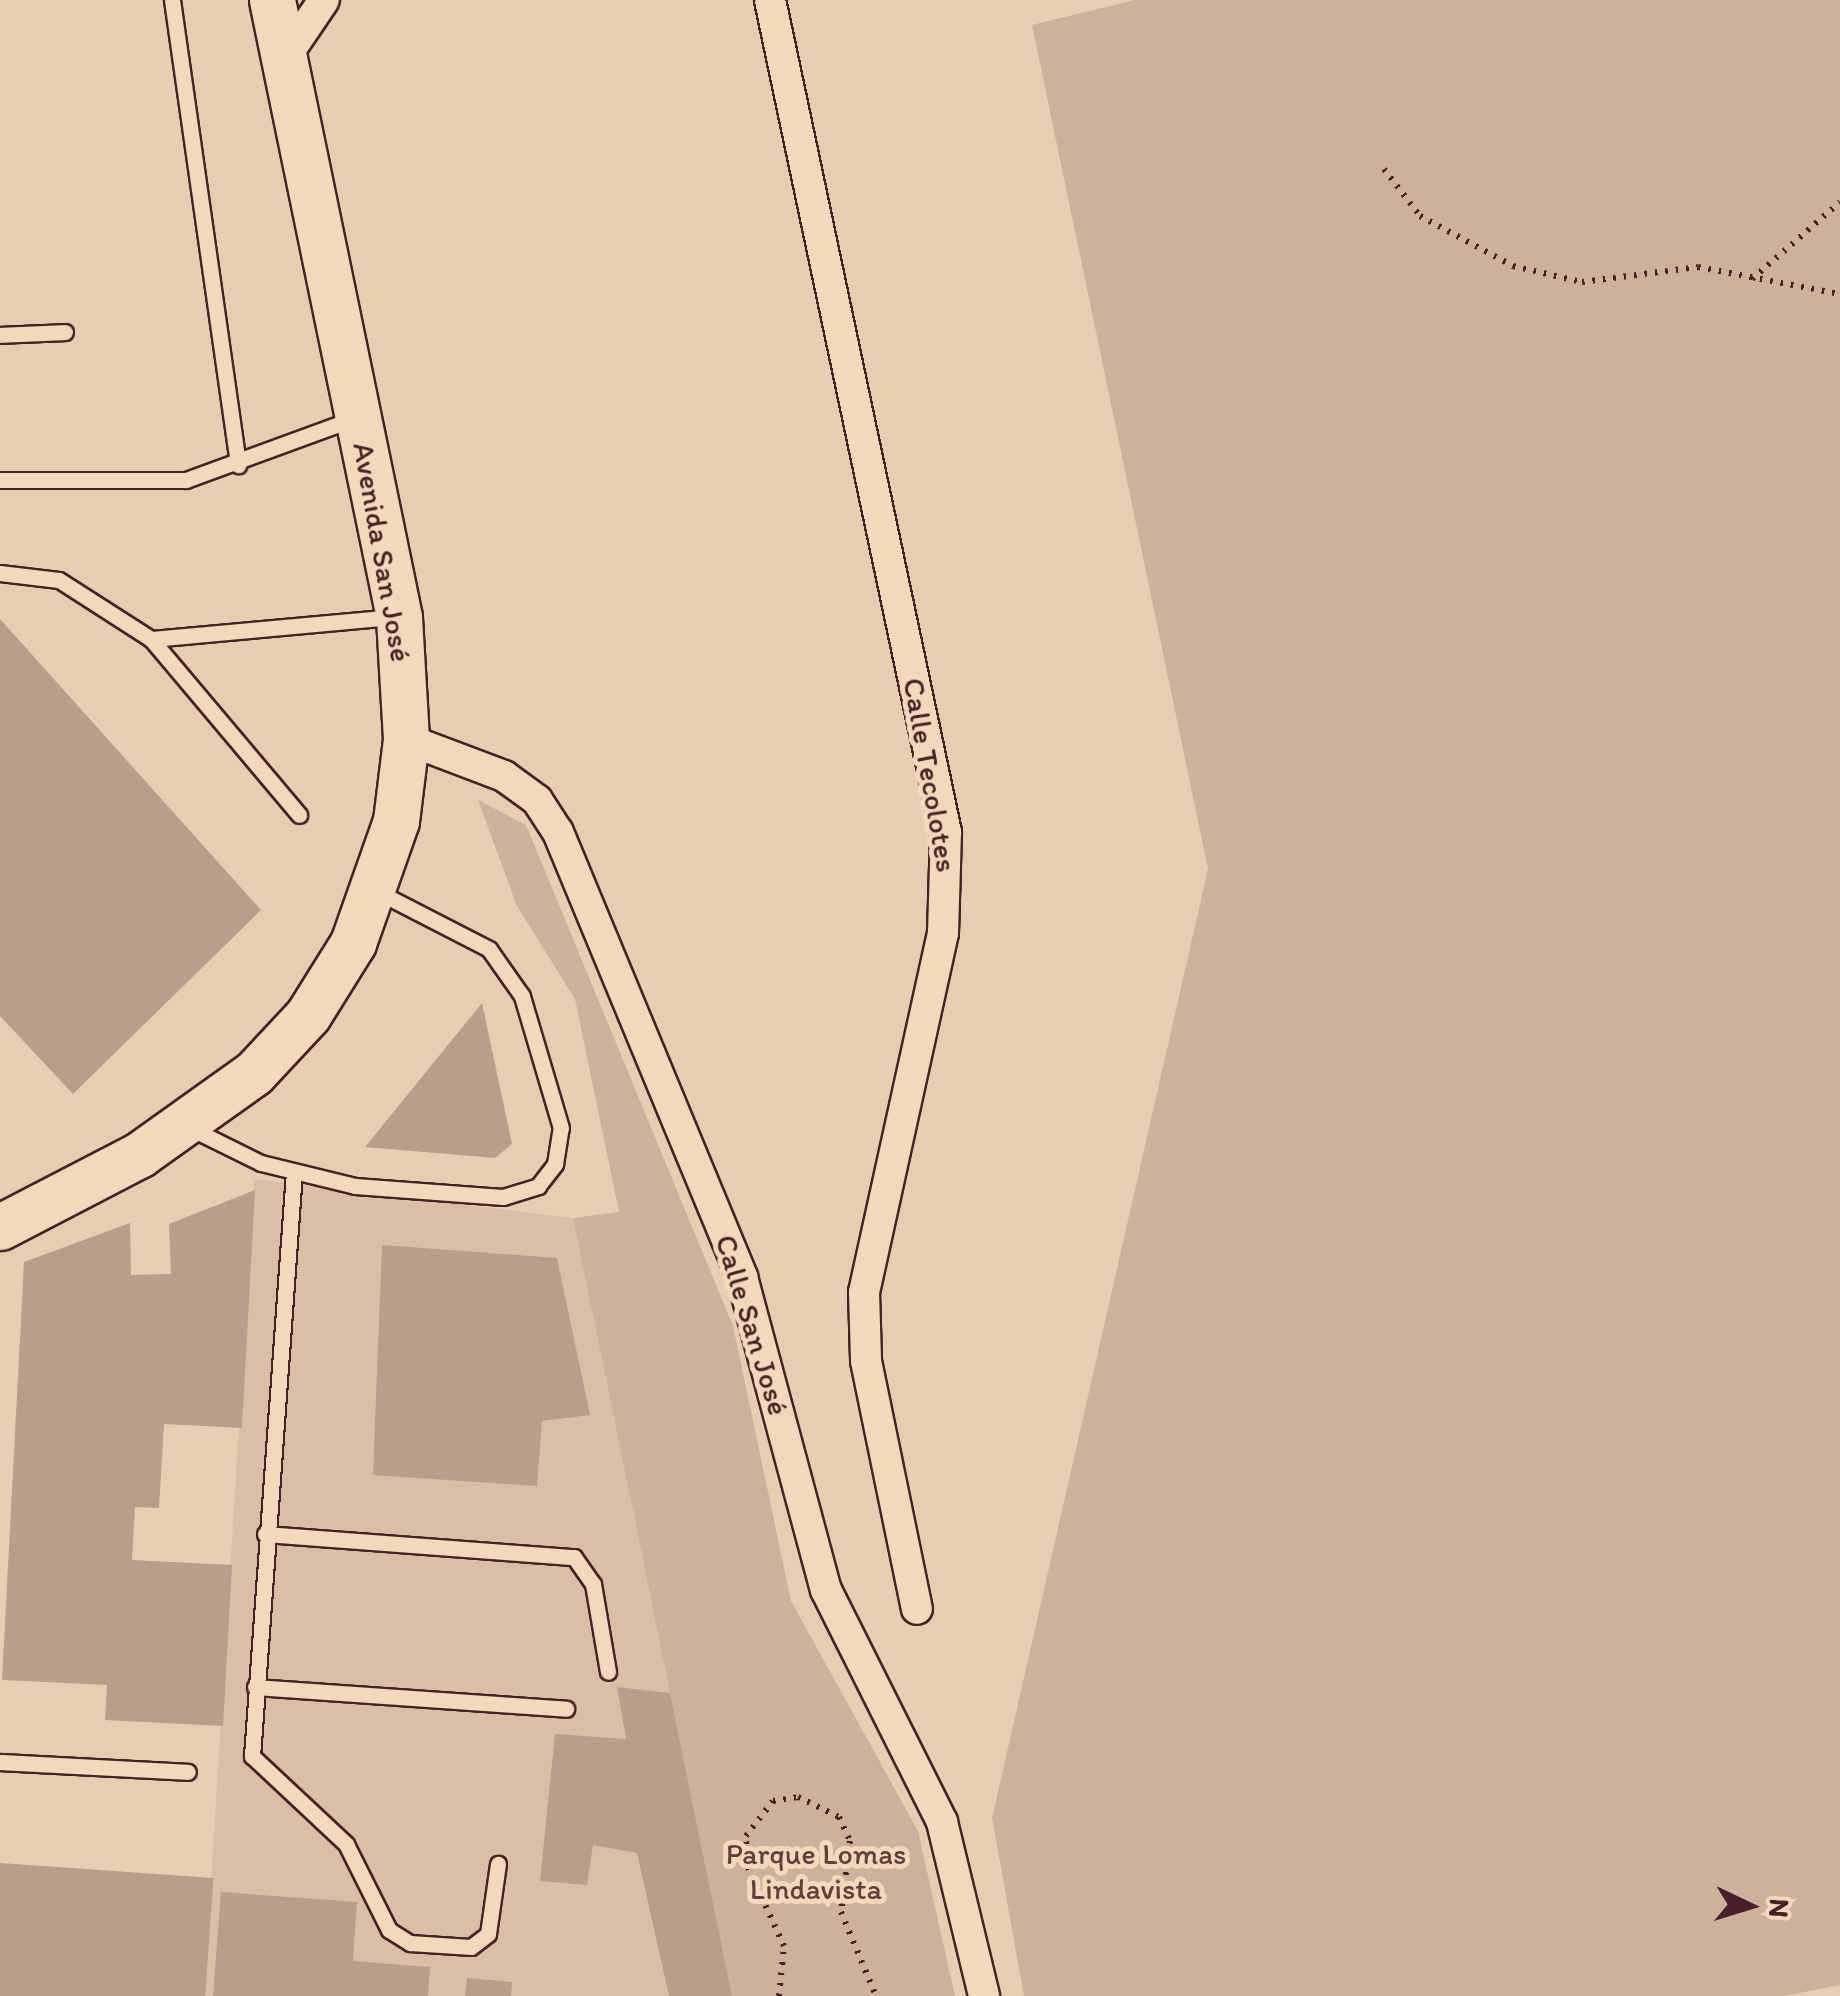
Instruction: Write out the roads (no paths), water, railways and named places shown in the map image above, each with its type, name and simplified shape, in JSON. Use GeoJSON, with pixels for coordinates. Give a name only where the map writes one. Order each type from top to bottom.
{"type":"FeatureCollection","features":[{"type":"Feature","properties":{"kind":"main road","name":"Avenida San José"},"geometry":{"type":"LineString","coordinates":[[0,1227],[185,1126],[254,1072],[308,1014],[375,890],[406,739],[399,617],[272,0]]}},
{"type":"Feature","properties":{"kind":"street"},"geometry":{"type":"LineString","coordinates":[[284,59],[324,0]]}},
{"type":"Feature","properties":{"kind":"street","name":"Calle Tecolotes"},"geometry":{"type":"LineString","coordinates":[[770,0],[946,832],[943,933],[864,1292],[866,1361],[917,1609]]}},
{"type":"Feature","properties":{"kind":"street","name":"Calle San José"},"geometry":{"type":"LineString","coordinates":[[406,739],[504,776],[537,800],[558,832],[742,1277],[826,1590],[942,1822],[984,1996]]}},
{"type":"Feature","properties":{"kind":"lane"},"geometry":{"type":"LineString","coordinates":[[172,0],[238,465]]}},
{"type":"Feature","properties":{"kind":"lane"},"geometry":{"type":"LineString","coordinates":[[0,334],[64,332]]}},
{"type":"Feature","properties":{"kind":"lane"},"geometry":{"type":"LineString","coordinates":[[0,480],[186,480],[238,465],[359,416]]}},
{"type":"Feature","properties":{"kind":"lane"},"geometry":{"type":"LineString","coordinates":[[0,573],[60,580],[151,639],[299,815]]}},
{"type":"Feature","properties":{"kind":"lane"},"geometry":{"type":"LineString","coordinates":[[151,639],[399,617]]}},
{"type":"Feature","properties":{"kind":"lane"},"geometry":{"type":"LineString","coordinates":[[185,1126],[294,1172],[355,1186],[503,1197],[538,1186],[555,1164],[561,1128],[522,996],[489,949],[375,890]]}},
{"type":"Feature","properties":{"kind":"lane"},"geometry":{"type":"LineString","coordinates":[[294,1172],[264,1534],[255,1687],[257,1767],[346,1844],[389,1930],[410,1943],[471,1947],[495,1914],[498,1864]]}},
{"type":"Feature","properties":{"kind":"lane"},"geometry":{"type":"LineString","coordinates":[[264,1534],[574,1556],[593,1584],[608,1672]]}},
{"type":"Feature","properties":{"kind":"lane"},"geometry":{"type":"LineString","coordinates":[[255,1687],[566,1709]]}},
{"type":"Feature","properties":{"kind":"lane"},"geometry":{"type":"LineString","coordinates":[[0,1762],[188,1772]]}},
{"type":"Feature","properties":{"kind":"park label","name":"Parque Lomas Lindavista"},"geometry":{"type":"Point","coordinates":[816,1871]}}]}
